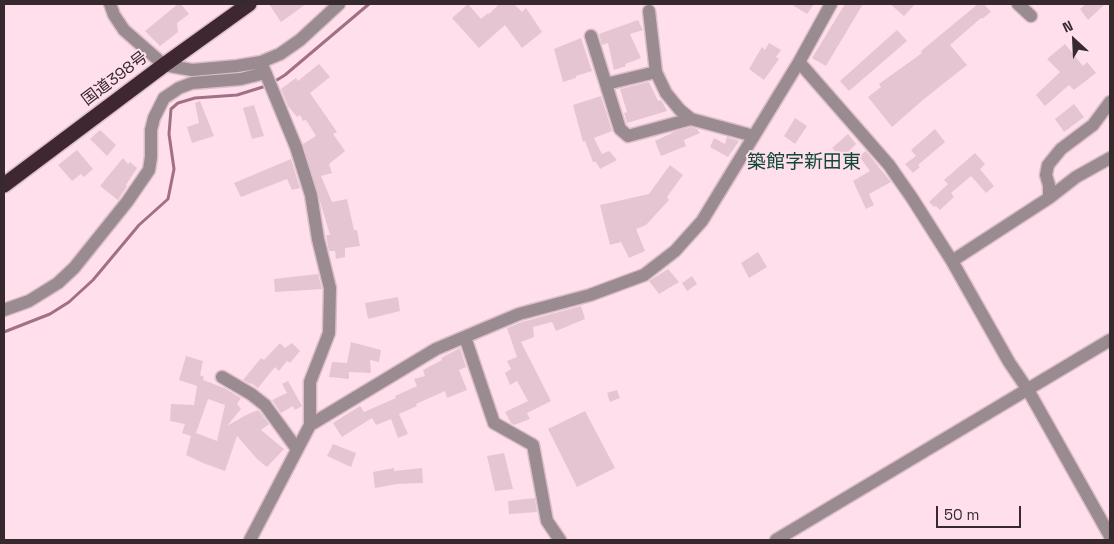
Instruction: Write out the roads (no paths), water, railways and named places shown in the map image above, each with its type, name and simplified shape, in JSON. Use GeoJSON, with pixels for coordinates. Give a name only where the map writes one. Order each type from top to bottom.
{"type":"FeatureCollection","features":[{"type":"Feature","properties":{"kind":"highway","name":"国道398号"},"geometry":{"type":"LineString","coordinates":[[4,185],[249,4]]}},
{"type":"Feature","properties":{"kind":"street"},"geometry":{"type":"LineString","coordinates":[[110,4],[124,30],[164,65],[192,70],[237,66],[264,71]]}},
{"type":"Feature","properties":{"kind":"street"},"geometry":{"type":"LineString","coordinates":[[4,310],[29,301],[58,283],[74,268],[127,202],[149,170],[151,130],[154,118],[164,98],[192,82],[241,79],[264,71],[280,54],[300,40],[339,4]]}},
{"type":"Feature","properties":{"kind":"street"},"geometry":{"type":"LineString","coordinates":[[310,425],[436,350],[519,314],[590,295],[644,275],[675,251],[702,221],[799,62],[831,4]]}},
{"type":"Feature","properties":{"kind":"street"},"geometry":{"type":"LineString","coordinates":[[1018,4],[1030,16]]}},
{"type":"Feature","properties":{"kind":"street"},"geometry":{"type":"LineString","coordinates":[[649,11],[656,72],[666,93],[680,110],[691,119],[754,136]]}},
{"type":"Feature","properties":{"kind":"street"},"geometry":{"type":"LineString","coordinates":[[591,36],[620,129],[628,136],[691,119]]}},
{"type":"Feature","properties":{"kind":"street"},"geometry":{"type":"LineString","coordinates":[[799,62],[889,165],[912,198],[952,261],[1028,390],[1110,536]]}},
{"type":"Feature","properties":{"kind":"street"},"geometry":{"type":"LineString","coordinates":[[250,540],[310,425],[310,382],[329,333],[330,288],[318,239],[311,195],[296,147],[264,71]]}},
{"type":"Feature","properties":{"kind":"street"},"geometry":{"type":"LineString","coordinates":[[606,84],[656,72]]}},
{"type":"Feature","properties":{"kind":"street"},"geometry":{"type":"LineString","coordinates":[[1049,198],[1049,185],[1046,175],[1048,165],[1061,148],[1093,125],[1110,102]]}},
{"type":"Feature","properties":{"kind":"street"},"geometry":{"type":"LineString","coordinates":[[952,261],[1049,198],[1076,177],[1110,158]]}},
{"type":"Feature","properties":{"kind":"street"},"geometry":{"type":"LineString","coordinates":[[465,337],[494,424],[533,445],[547,521],[560,540]]}},
{"type":"Feature","properties":{"kind":"street"},"geometry":{"type":"LineString","coordinates":[[776,540],[1110,340]]}},
{"type":"Feature","properties":{"kind":"street"},"geometry":{"type":"LineString","coordinates":[[222,377],[251,394],[264,406],[297,449]]}},
{"type":"Feature","properties":{"kind":"waterway"},"geometry":{"type":"LineString","coordinates":[[272,83],[285,75],[369,4]]}},
{"type":"Feature","properties":{"kind":"waterway"},"geometry":{"type":"LineString","coordinates":[[4,332],[50,314],[69,302],[93,280],[139,225],[168,199],[174,169],[169,134],[171,109],[178,103],[195,98],[237,95],[266,86]]}},
{"type":"Feature","properties":{"kind":"district","name":"築館字新田東"},"geometry":{"type":"Point","coordinates":[804,163]}}]}
